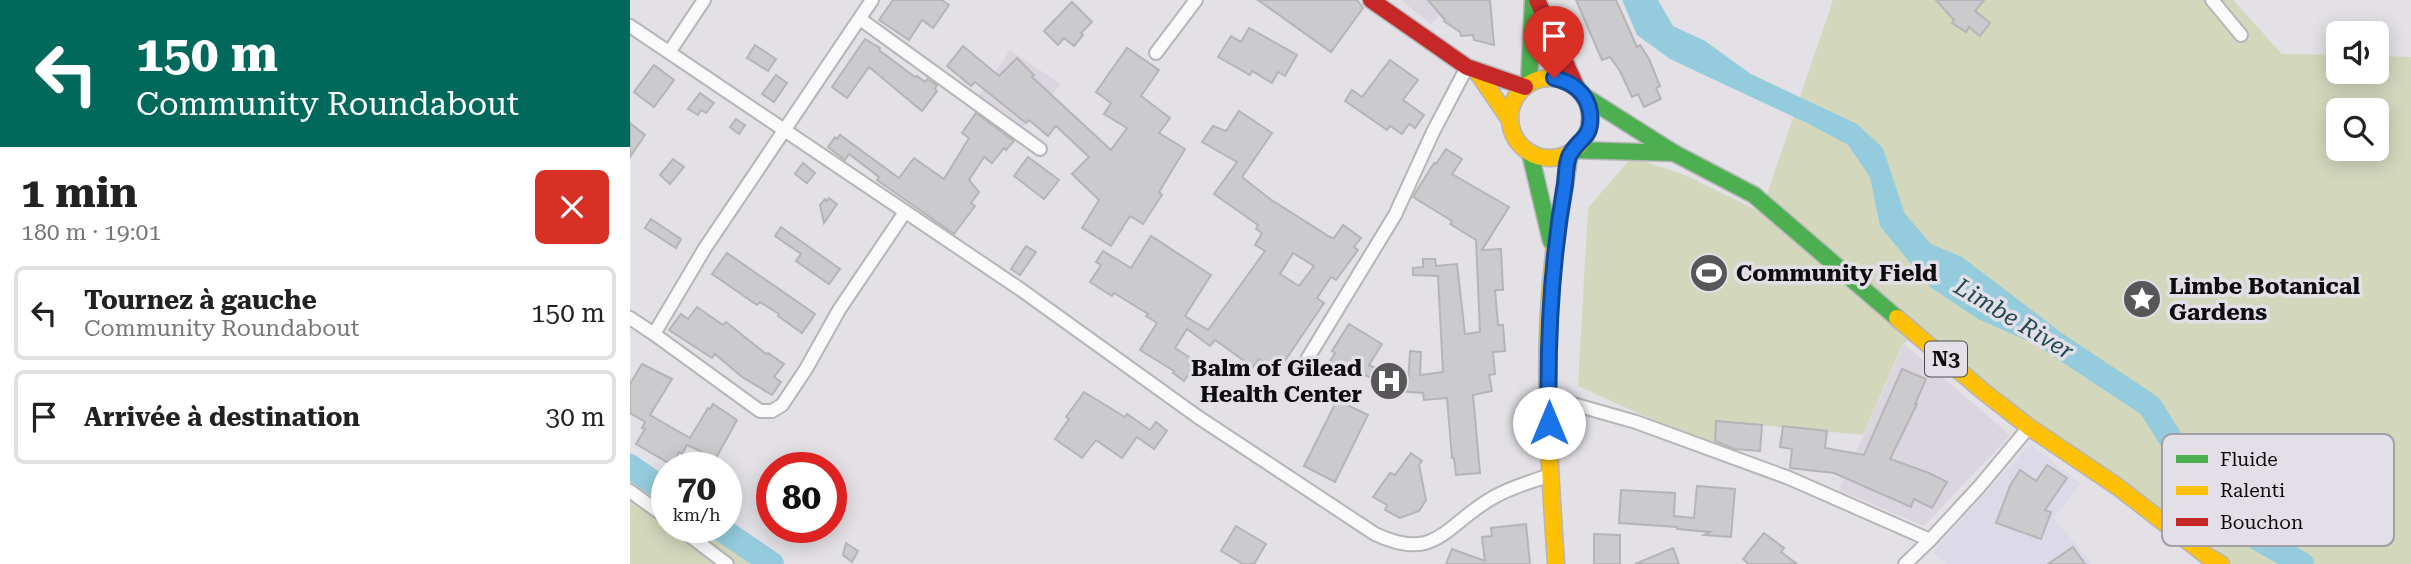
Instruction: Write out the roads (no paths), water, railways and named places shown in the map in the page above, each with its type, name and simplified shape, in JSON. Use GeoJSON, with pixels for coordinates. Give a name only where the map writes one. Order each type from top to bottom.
{"type":"FeatureCollection","features":[{"type":"Feature","properties":{"kind":"main road"},"geometry":{"type":"LineString","coordinates":[[1371,0],[1472,69],[1527,85]]}},
{"type":"Feature","properties":{"kind":"main road"},"geometry":{"type":"LineString","coordinates":[[1527,85],[1535,0]]}},
{"type":"Feature","properties":{"kind":"main road"},"geometry":{"type":"LineString","coordinates":[[1535,0],[1590,110],[1590,125],[1585,139],[1572,151],[1554,254],[1548,397],[1556,564]]}},
{"type":"Feature","properties":{"kind":"main road"},"geometry":{"type":"LineString","coordinates":[[1472,69],[1510,120]]}},
{"type":"Feature","properties":{"kind":"main road"},"geometry":{"type":"LineString","coordinates":[[1541,79],[1566,81],[1674,153],[1572,151],[1550,158],[1530,153],[1513,133],[1511,108],[1516,97],[1527,85],[1541,79]]}},
{"type":"Feature","properties":{"kind":"main road"},"geometry":{"type":"LineString","coordinates":[[1530,153],[1554,254]]}},
{"type":"Feature","properties":{"kind":"main road","name":"N3"},"geometry":{"type":"LineString","coordinates":[[1674,153],[1754,195],[2029,427],[2118,487],[2162,521]]}},
{"type":"Feature","properties":{"kind":"main road","name":"N3"},"geometry":{"type":"LineString","coordinates":[[2194,546],[2221,564]]}},
{"type":"Feature","properties":{"kind":"street"},"geometry":{"type":"LineString","coordinates":[[670,51],[704,0]]}},
{"type":"Feature","properties":{"kind":"street"},"geometry":{"type":"LineString","coordinates":[[654,334],[705,248],[872,0]]}},
{"type":"Feature","properties":{"kind":"street"},"geometry":{"type":"LineString","coordinates":[[1156,53],[1196,0]]}},
{"type":"Feature","properties":{"kind":"street"},"geometry":{"type":"LineString","coordinates":[[2212,0],[2241,35]]}},
{"type":"Feature","properties":{"kind":"street"},"geometry":{"type":"LineString","coordinates":[[860,19],[1040,149]]}},
{"type":"Feature","properties":{"kind":"street"},"geometry":{"type":"LineString","coordinates":[[630,26],[1020,289],[1198,417],[1350,519],[1395,544],[1416,546],[1435,540],[1472,510],[1497,495],[1550,475]]}},
{"type":"Feature","properties":{"kind":"street"},"geometry":{"type":"LineString","coordinates":[[1307,361],[1395,215],[1433,132],[1472,69]]}},
{"type":"Feature","properties":{"kind":"street"},"geometry":{"type":"LineString","coordinates":[[630,318],[760,411],[772,411],[782,405],[839,310],[905,212]]}},
{"type":"Feature","properties":{"kind":"street"},"geometry":{"type":"LineString","coordinates":[[1548,397],[1636,422],[1788,478],[1930,540]]}},
{"type":"Feature","properties":{"kind":"street"},"geometry":{"type":"LineString","coordinates":[[1905,564],[1979,487],[2029,427]]}},
{"type":"Feature","properties":{"kind":"street"},"geometry":{"type":"LineString","coordinates":[[630,491],[651,506]]}},
{"type":"Feature","properties":{"kind":"street"},"geometry":{"type":"LineString","coordinates":[[699,543],[727,564]]}},
{"type":"Feature","properties":{"kind":"water"},"geometry":{"type":"Polygon","coordinates":[[[1622,0],[1658,0],[1673,26],[1705,41],[1751,74],[1857,124],[1883,148],[1905,214],[1931,244],[1962,257],[2058,330],[2028,341],[1978,319],[1930,287],[1880,226],[1870,177],[1848,145],[1670,59],[1637,35],[1622,0]]]}},
{"type":"Feature","properties":{"kind":"waterway","name":"Limbe River"},"geometry":{"type":"LineString","coordinates":[[2016,317],[2150,406],[2168,434]]}},
{"type":"Feature","properties":{"kind":"waterway"},"geometry":{"type":"LineString","coordinates":[[630,466],[651,481]]}},
{"type":"Feature","properties":{"kind":"waterway"},"geometry":{"type":"LineString","coordinates":[[741,543],[772,564]]}},
{"type":"Feature","properties":{"kind":"waterway","name":"Limbe River"},"geometry":{"type":"LineString","coordinates":[[2271,546],[2302,564]]}},
{"type":"Feature","properties":{"kind":"place","name":"Community Field"},"geometry":{"type":"Point","coordinates":[1709,273]}},
{"type":"Feature","properties":{"kind":"place","name":"Limbe Botanical Gardens"},"geometry":{"type":"Point","coordinates":[2142,299]}},
{"type":"Feature","properties":{"kind":"place","name":"Balm of Gilead Health Center"},"geometry":{"type":"Point","coordinates":[1389,381]}}]}
